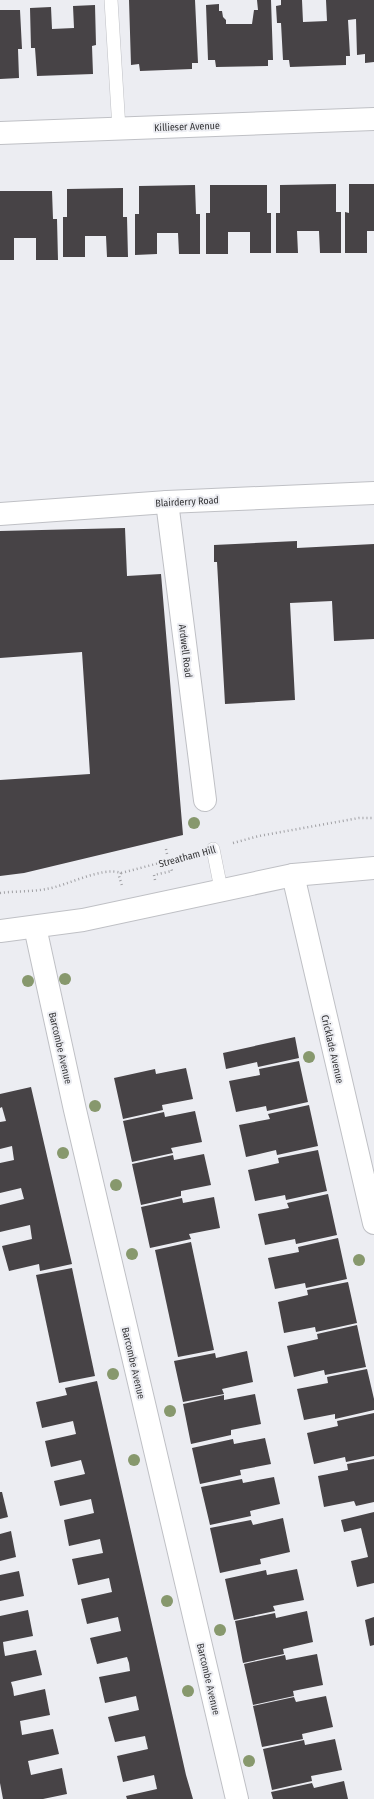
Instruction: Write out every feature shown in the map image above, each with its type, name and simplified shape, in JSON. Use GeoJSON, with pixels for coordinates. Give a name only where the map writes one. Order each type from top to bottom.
{"type":"FeatureCollection","features":[{"type":"Feature","properties":{"kind":"main road","name":"Killieser Avenue"},"geometry":{"type":"LineString","coordinates":[[0,133],[374,119]]}},
{"type":"Feature","properties":{"kind":"main road","name":"Blairderry Road"},"geometry":{"type":"LineString","coordinates":[[0,514],[168,502],[374,493]]}},
{"type":"Feature","properties":{"kind":"main road","name":"Ardwell Road"},"geometry":{"type":"LineString","coordinates":[[168,502],[205,800]]}},
{"type":"Feature","properties":{"kind":"main road"},"geometry":{"type":"LineString","coordinates":[[0,932],[83,920],[172,902],[221,889],[293,875],[374,868]]}},
{"type":"Feature","properties":{"kind":"main road","name":"Cricklade Avenue"},"geometry":{"type":"LineString","coordinates":[[293,875],[374,1223]]}},
{"type":"Feature","properties":{"kind":"main road","name":"Barcombe Avenue"},"geometry":{"type":"LineString","coordinates":[[35,927],[75,1110],[237,1799]]}},
{"type":"Feature","properties":{"kind":"lane"},"geometry":{"type":"LineString","coordinates":[[111,0],[119,129]]}},
{"type":"Feature","properties":{"kind":"lane"},"geometry":{"type":"LineString","coordinates":[[213,850],[221,889]]}},
{"type":"Feature","properties":{"kind":"path","name":"Streatham Hill"},"geometry":{"type":"LineString","coordinates":[[0,893],[46,889],[114,871],[121,874],[213,850],[259,836],[359,818],[374,818]]}},
{"type":"Feature","properties":{"kind":"path"},"geometry":{"type":"LineString","coordinates":[[166,849],[168,854]]}},
{"type":"Feature","properties":{"kind":"path"},"geometry":{"type":"LineString","coordinates":[[156,881],[154,875],[172,871],[171,868]]}},
{"type":"Feature","properties":{"kind":"path"},"geometry":{"type":"LineString","coordinates":[[121,874],[119,876],[122,886]]}},
{"type":"Feature","properties":{"kind":"building"},"geometry":{"type":"Polygon","coordinates":[[[129,0],[195,0],[198,63],[192,63],[192,69],[140,71],[139,64],[131,65],[129,0]]]}},
{"type":"Feature","properties":{"kind":"building"},"geometry":{"type":"Polygon","coordinates":[[[257,0],[271,0],[273,60],[268,60],[268,66],[216,67],[215,60],[208,60],[206,5],[219,4],[219,11],[222,11],[226,24],[252,24],[254,10],[258,10],[257,0]]]}},
{"type":"Feature","properties":{"kind":"building"},"geometry":{"type":"Polygon","coordinates":[[[281,0],[302,0],[303,22],[327,21],[326,0],[374,0],[374,62],[365,63],[365,54],[357,55],[356,19],[348,20],[350,56],[346,56],[346,65],[290,67],[289,60],[283,60],[281,23],[277,23],[276,6],[281,5],[281,0]]]}},
{"type":"Feature","properties":{"kind":"building"},"geometry":{"type":"Polygon","coordinates":[[[95,5],[96,45],[92,46],[93,74],[37,76],[35,48],[31,48],[30,8],[51,7],[52,29],[74,28],[73,6],[95,5]]]}},
{"type":"Feature","properties":{"kind":"building"},"geometry":{"type":"Polygon","coordinates":[[[0,10],[20,10],[22,49],[18,49],[19,78],[0,79],[0,10]]]}},
{"type":"Feature","properties":{"kind":"building"},"geometry":{"type":"Polygon","coordinates":[[[336,184],[336,212],[341,212],[341,253],[320,253],[319,231],[297,231],[298,253],[276,253],[276,213],[280,213],[280,185],[336,184]]]}},
{"type":"Feature","properties":{"kind":"building"},"geometry":{"type":"Polygon","coordinates":[[[349,184],[374,184],[374,231],[367,231],[367,253],[345,253],[345,212],[349,213],[349,184]]]}},
{"type":"Feature","properties":{"kind":"building"},"geometry":{"type":"Polygon","coordinates":[[[195,185],[196,214],[200,214],[200,254],[179,254],[178,233],[157,233],[157,254],[135,255],[135,214],[139,214],[139,186],[195,185]]]}},
{"type":"Feature","properties":{"kind":"building"},"geometry":{"type":"Polygon","coordinates":[[[210,185],[267,185],[267,213],[271,213],[271,253],[250,253],[250,232],[228,232],[228,254],[206,254],[206,213],[210,213],[210,185]]]}},
{"type":"Feature","properties":{"kind":"building"},"geometry":{"type":"Polygon","coordinates":[[[123,188],[123,217],[127,217],[128,257],[107,257],[106,236],[85,236],[85,257],[63,257],[63,217],[67,217],[67,189],[123,188]]]}},
{"type":"Feature","properties":{"kind":"building"},"geometry":{"type":"Polygon","coordinates":[[[0,191],[52,191],[53,219],[57,219],[58,260],[36,260],[36,238],[14,238],[14,260],[0,260],[0,191]]]}},
{"type":"Feature","properties":{"kind":"building"},"geometry":{"type":"Polygon","coordinates":[[[125,528],[127,576],[161,574],[183,835],[24,873],[0,876],[0,780],[90,774],[82,652],[0,658],[0,531],[125,528]]]}},
{"type":"Feature","properties":{"kind":"building"},"geometry":{"type":"Polygon","coordinates":[[[297,541],[297,548],[374,544],[374,639],[334,641],[332,601],[290,603],[295,700],[225,704],[217,562],[214,562],[214,545],[297,541]]]}},
{"type":"Feature","properties":{"kind":"building"},"geometry":{"type":"Polygon","coordinates":[[[295,1037],[299,1058],[258,1067],[257,1062],[226,1069],[223,1053],[295,1037]]]}},
{"type":"Feature","properties":{"kind":"building"},"geometry":{"type":"Polygon","coordinates":[[[299,1061],[308,1102],[267,1111],[266,1106],[236,1112],[229,1081],[260,1075],[259,1069],[299,1061]]]}},
{"type":"Feature","properties":{"kind":"building"},"geometry":{"type":"Polygon","coordinates":[[[186,1068],[193,1099],[162,1105],[163,1110],[123,1119],[114,1078],[155,1069],[156,1074],[186,1068]]]}},
{"type":"Feature","properties":{"kind":"building"},"geometry":{"type":"Polygon","coordinates":[[[31,1087],[72,1264],[40,1271],[39,1264],[9,1271],[2,1246],[32,1239],[30,1225],[0,1232],[0,1205],[24,1199],[21,1188],[0,1193],[0,1163],[14,1160],[12,1146],[0,1149],[0,1122],[6,1121],[2,1107],[0,1108],[0,1094],[31,1087]]]}},
{"type":"Feature","properties":{"kind":"building"},"geometry":{"type":"Polygon","coordinates":[[[309,1105],[318,1146],[277,1155],[276,1150],[246,1157],[239,1125],[270,1119],[268,1114],[309,1105]]]}},
{"type":"Feature","properties":{"kind":"building"},"geometry":{"type":"Polygon","coordinates":[[[195,1111],[202,1142],[171,1148],[173,1153],[132,1162],[123,1121],[164,1112],[165,1117],[195,1111]]]}},
{"type":"Feature","properties":{"kind":"building"},"geometry":{"type":"Polygon","coordinates":[[[318,1150],[327,1191],[286,1200],[285,1195],[255,1201],[248,1170],[279,1163],[278,1158],[318,1150]]]}},
{"type":"Feature","properties":{"kind":"building"},"geometry":{"type":"Polygon","coordinates":[[[204,1154],[211,1185],[181,1191],[181,1196],[141,1205],[132,1164],[173,1155],[174,1160],[204,1154]]]}},
{"type":"Feature","properties":{"kind":"building"},"geometry":{"type":"Polygon","coordinates":[[[328,1194],[337,1235],[296,1244],[295,1239],[265,1245],[258,1214],[289,1208],[287,1203],[328,1194]]]}},
{"type":"Feature","properties":{"kind":"building"},"geometry":{"type":"Polygon","coordinates":[[[214,1197],[220,1228],[189,1234],[191,1239],[150,1248],[141,1207],[182,1198],[183,1203],[214,1197]]]}},
{"type":"Feature","properties":{"kind":"building"},"geometry":{"type":"Polygon","coordinates":[[[338,1238],[347,1279],[306,1288],[305,1283],[275,1289],[268,1258],[299,1252],[298,1247],[338,1238]]]}},
{"type":"Feature","properties":{"kind":"building"},"geometry":{"type":"Polygon","coordinates":[[[191,1242],[214,1350],[178,1357],[155,1250],[191,1242]]]}},
{"type":"Feature","properties":{"kind":"building"},"geometry":{"type":"Polygon","coordinates":[[[72,1268],[95,1376],[59,1383],[36,1275],[72,1268]]]}},
{"type":"Feature","properties":{"kind":"building"},"geometry":{"type":"Polygon","coordinates":[[[348,1282],[357,1323],[316,1332],[315,1327],[284,1333],[278,1302],[308,1295],[307,1290],[348,1282]]]}},
{"type":"Feature","properties":{"kind":"building"},"geometry":{"type":"Polygon","coordinates":[[[357,1325],[366,1367],[325,1375],[324,1370],[294,1377],[287,1346],[318,1339],[317,1334],[357,1325]]]}},
{"type":"Feature","properties":{"kind":"building"},"geometry":{"type":"Polygon","coordinates":[[[247,1351],[253,1382],[222,1389],[224,1394],[183,1402],[174,1361],[215,1353],[216,1358],[247,1351]]]}},
{"type":"Feature","properties":{"kind":"building"},"geometry":{"type":"Polygon","coordinates":[[[367,1369],[374,1399],[374,1410],[335,1419],[335,1414],[304,1420],[297,1389],[328,1383],[327,1377],[367,1369]]]}},
{"type":"Feature","properties":{"kind":"building"},"geometry":{"type":"Polygon","coordinates":[[[97,1381],[186,1775],[193,1799],[127,1799],[126,1796],[157,1789],[154,1775],[123,1782],[117,1756],[148,1749],[145,1736],[115,1742],[108,1717],[139,1710],[136,1696],[105,1703],[99,1677],[130,1671],[129,1663],[127,1657],[97,1664],[90,1638],[121,1631],[118,1617],[87,1624],[81,1599],[112,1592],[109,1578],[78,1585],[72,1559],[103,1553],[100,1539],[69,1546],[64,1520],[94,1513],[91,1499],[60,1506],[54,1481],[85,1474],[81,1460],[51,1467],[45,1441],[76,1434],[73,1421],[42,1428],[36,1402],[67,1395],[65,1388],[97,1381]]]}},
{"type":"Feature","properties":{"kind":"building"},"geometry":{"type":"Polygon","coordinates":[[[255,1394],[261,1424],[231,1430],[231,1435],[191,1444],[183,1404],[224,1395],[224,1400],[255,1394]]]}},
{"type":"Feature","properties":{"kind":"building"},"geometry":{"type":"Polygon","coordinates":[[[374,1413],[374,1456],[346,1462],[345,1457],[314,1464],[307,1433],[338,1426],[337,1421],[374,1413]]]}},
{"type":"Feature","properties":{"kind":"building"},"geometry":{"type":"Polygon","coordinates":[[[265,1438],[271,1464],[240,1470],[241,1475],[200,1484],[192,1448],[233,1439],[234,1444],[265,1438]]]}},
{"type":"Feature","properties":{"kind":"building"},"geometry":{"type":"Polygon","coordinates":[[[374,1459],[374,1502],[356,1506],[354,1501],[324,1507],[318,1476],[348,1470],[347,1464],[374,1459]]]}},
{"type":"Feature","properties":{"kind":"building"},"geometry":{"type":"Polygon","coordinates":[[[274,1477],[280,1504],[250,1511],[251,1516],[210,1525],[201,1487],[242,1479],[243,1483],[274,1477]]]}},
{"type":"Feature","properties":{"kind":"building"},"geometry":{"type":"Polygon","coordinates":[[[0,1492],[2,1492],[8,1517],[0,1519],[0,1492]]]}},
{"type":"Feature","properties":{"kind":"building"},"geometry":{"type":"Polygon","coordinates":[[[374,1512],[374,1583],[357,1587],[351,1561],[368,1557],[361,1528],[344,1532],[341,1520],[374,1512]]]}},
{"type":"Feature","properties":{"kind":"building"},"geometry":{"type":"Polygon","coordinates":[[[283,1518],[290,1552],[260,1559],[261,1564],[220,1573],[210,1528],[251,1520],[253,1525],[283,1518]]]}},
{"type":"Feature","properties":{"kind":"building"},"geometry":{"type":"Polygon","coordinates":[[[11,1531],[16,1557],[0,1561],[0,1534],[11,1531]]]}},
{"type":"Feature","properties":{"kind":"building"},"geometry":{"type":"Polygon","coordinates":[[[297,1569],[304,1600],[273,1606],[275,1611],[234,1620],[225,1579],[266,1570],[267,1575],[297,1569]]]}},
{"type":"Feature","properties":{"kind":"building"},"geometry":{"type":"Polygon","coordinates":[[[19,1571],[24,1596],[0,1601],[0,1575],[19,1571]]]}},
{"type":"Feature","properties":{"kind":"building"},"geometry":{"type":"Polygon","coordinates":[[[28,1610],[33,1636],[3,1642],[5,1656],[36,1650],[42,1675],[11,1682],[14,1696],[45,1689],[50,1715],[20,1721],[22,1735],[53,1729],[59,1754],[28,1761],[31,1775],[62,1768],[67,1794],[43,1799],[3,1799],[0,1783],[0,1616],[28,1610]]]}},
{"type":"Feature","properties":{"kind":"building"},"geometry":{"type":"Polygon","coordinates":[[[307,1611],[313,1642],[283,1649],[284,1654],[243,1663],[235,1621],[275,1613],[276,1618],[307,1611]]]}},
{"type":"Feature","properties":{"kind":"building"},"geometry":{"type":"Polygon","coordinates":[[[374,1617],[374,1645],[370,1646],[365,1620],[374,1617]]]}},
{"type":"Feature","properties":{"kind":"building"},"geometry":{"type":"Polygon","coordinates":[[[317,1654],[323,1685],[293,1691],[294,1696],[253,1705],[244,1664],[285,1655],[286,1660],[317,1654]]]}},
{"type":"Feature","properties":{"kind":"building"},"geometry":{"type":"Polygon","coordinates":[[[326,1696],[333,1727],[302,1734],[303,1739],[262,1747],[253,1706],[294,1697],[296,1702],[326,1696]]]}},
{"type":"Feature","properties":{"kind":"building"},"geometry":{"type":"Polygon","coordinates":[[[335,1739],[342,1770],[311,1776],[312,1781],[272,1790],[263,1749],[304,1740],[305,1745],[335,1739]]]}},
{"type":"Feature","properties":{"kind":"building"},"geometry":{"type":"Polygon","coordinates":[[[344,1781],[348,1799],[273,1799],[271,1792],[312,1783],[314,1788],[344,1781]]]}}]}
